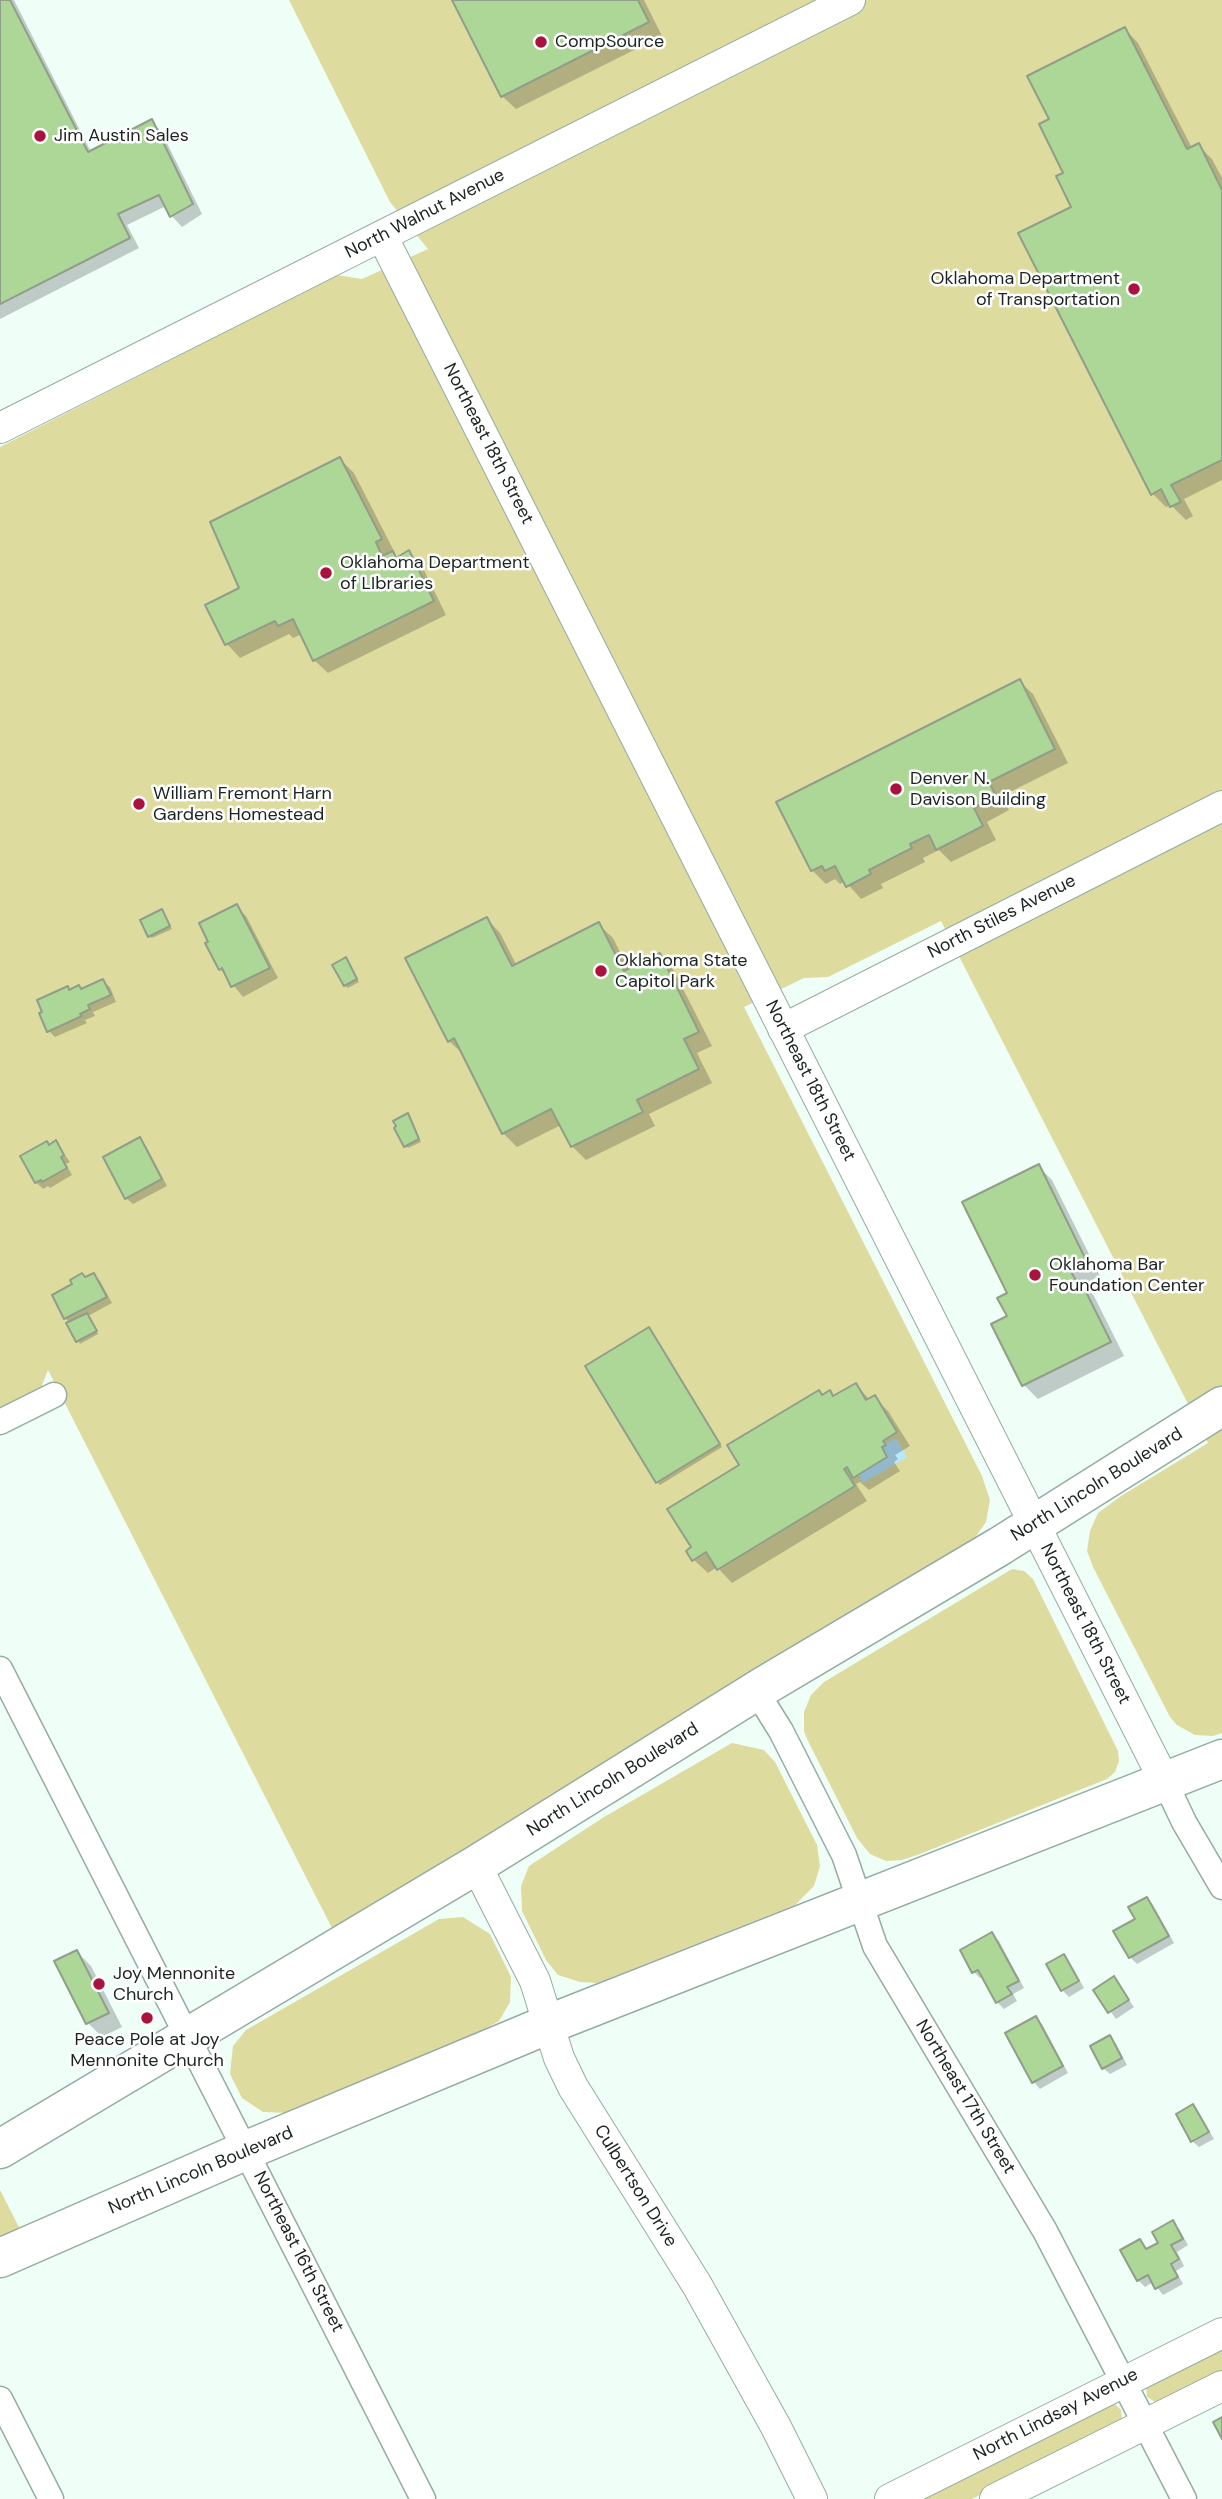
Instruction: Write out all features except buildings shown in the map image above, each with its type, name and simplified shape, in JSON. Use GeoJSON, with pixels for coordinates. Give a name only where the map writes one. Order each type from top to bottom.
{"type":"FeatureCollection","features":[{"type":"Feature","properties":{"kind":"main road","name":"North Lincoln Boulevard"},"geometry":{"type":"LineString","coordinates":[[0,2149],[476,1865],[1222,1406]]}},
{"type":"Feature","properties":{"kind":"main road","name":"North Lincoln Boulevard"},"geometry":{"type":"LineString","coordinates":[[0,2259],[247,2150],[549,2024],[1222,1759]]}},
{"type":"Feature","properties":{"kind":"street","name":"North Walnut Avenue"},"geometry":{"type":"LineString","coordinates":[[0,428],[850,0]]}},
{"type":"Feature","properties":{"kind":"street","name":"Northeast 18th Street"},"geometry":{"type":"LineString","coordinates":[[382,236],[599,660],[1184,1822],[1222,1887]]}},
{"type":"Feature","properties":{"kind":"street","name":"North Stiles Avenue"},"geometry":{"type":"LineString","coordinates":[[783,1028],[1222,806]]}},
{"type":"Feature","properties":{"kind":"street"},"geometry":{"type":"LineString","coordinates":[[0,1422],[54,1395]]}},
{"type":"Feature","properties":{"kind":"street","name":"Northeast 16th Street"},"geometry":{"type":"LineString","coordinates":[[0,1669],[423,2499]]}},
{"type":"Feature","properties":{"kind":"street","name":"Northeast 17th Street"},"geometry":{"type":"LineString","coordinates":[[756,1691],[781,1731],[844,1855],[871,1936],[883,1961],[1045,2231],[1184,2499]]}},
{"type":"Feature","properties":{"kind":"street","name":"Culbertson Drive"},"geometry":{"type":"LineString","coordinates":[[476,1865],[535,1981],[559,2058],[573,2087],[697,2285],[776,2427],[812,2499]]}},
{"type":"Feature","properties":{"kind":"street","name":"North Lindsay Avenue"},"geometry":{"type":"LineString","coordinates":[[890,2499],[1222,2333]]}},
{"type":"Feature","properties":{"kind":"street"},"geometry":{"type":"LineString","coordinates":[[995,2499],[1222,2386]]}},
{"type":"Feature","properties":{"kind":"street"},"geometry":{"type":"LineString","coordinates":[[0,2399],[51,2499]]}},
{"type":"Feature","properties":{"kind":"shaded area","name":"Oklahoma State Capitol Park"},"geometry":{"type":"Polygon","coordinates":[[[289,0],[1222,0],[1222,1733],[1213,1736],[1195,1735],[1177,1725],[1170,1717],[1087,1551],[1090,1531],[1098,1513],[1208,1443],[941,921],[828,977],[804,978],[744,1007],[982,1476],[990,1500],[986,1522],[974,1539],[336,1936],[48,1370],[41,1388],[0,1409],[0,447],[337,275],[362,279],[428,249],[390,202],[289,0]]]}},
{"type":"Feature","properties":{"kind":"shaded area"},"geometry":{"type":"Polygon","coordinates":[[[1012,1569],[1024,1571],[1033,1579],[1118,1751],[1119,1761],[1115,1772],[1107,1779],[920,1854],[902,1860],[886,1861],[870,1854],[857,1838],[804,1731],[804,1712],[811,1695],[824,1682],[1012,1569]]]}},
{"type":"Feature","properties":{"kind":"shaded area"},"geometry":{"type":"Polygon","coordinates":[[[732,1743],[764,1750],[775,1762],[817,1845],[820,1866],[814,1886],[795,1905],[597,1983],[580,1982],[558,1975],[546,1960],[522,1911],[521,1886],[529,1866],[604,1817],[732,1743]]]}},
{"type":"Feature","properties":{"kind":"shaded area"},"geometry":{"type":"Polygon","coordinates":[[[463,1917],[490,1934],[511,1977],[510,2002],[499,2021],[476,2034],[289,2113],[263,2112],[242,2098],[230,2074],[233,2046],[246,2030],[439,1919],[463,1917]]]}},
{"type":"Feature","properties":{"kind":"shaded area"},"geometry":{"type":"Polygon","coordinates":[[[0,2190],[20,2229],[0,2237],[0,2190]]]}},
{"type":"Feature","properties":{"kind":"shaded area"},"geometry":{"type":"Polygon","coordinates":[[[1222,2344],[1222,2375],[1157,2403],[1147,2397],[1146,2386],[1222,2344]]]}},
{"type":"Feature","properties":{"kind":"shaded area"},"geometry":{"type":"Polygon","coordinates":[[[1106,2402],[1115,2404],[1121,2410],[1122,2420],[1115,2427],[972,2499],[910,2499],[1106,2402]]]}},
{"type":"Feature","properties":{"kind":"water"},"geometry":{"type":"Polygon","coordinates":[[[896,1438],[907,1457],[863,1483],[858,1474],[880,1447],[896,1438]]]}},
{"type":"Feature","properties":{"kind":"place","name":"CompSource"},"geometry":{"type":"Point","coordinates":[541,42]}},
{"type":"Feature","properties":{"kind":"place","name":"Jim Austin Sales"},"geometry":{"type":"Point","coordinates":[40,136]}},
{"type":"Feature","properties":{"kind":"place","name":"Oklahoma Department of Transportation"},"geometry":{"type":"Point","coordinates":[1134,289]}},
{"type":"Feature","properties":{"kind":"place","name":"Oklahoma Department of LIbraries"},"geometry":{"type":"Point","coordinates":[326,573]}},
{"type":"Feature","properties":{"kind":"place","name":"Denver N. Davison Building"},"geometry":{"type":"Point","coordinates":[896,789]}},
{"type":"Feature","properties":{"kind":"place","name":"William Fremont Harn Gardens Homestead"},"geometry":{"type":"Point","coordinates":[139,804]}},
{"type":"Feature","properties":{"kind":"place","name":"Oklahoma State Capitol Park"},"geometry":{"type":"Point","coordinates":[601,971]}},
{"type":"Feature","properties":{"kind":"place","name":"Oklahoma Bar Foundation Center"},"geometry":{"type":"Point","coordinates":[1035,1275]}},
{"type":"Feature","properties":{"kind":"place","name":"Joy Mennonite Church"},"geometry":{"type":"Point","coordinates":[99,1984]}},
{"type":"Feature","properties":{"kind":"place","name":"Peace Pole at Joy Mennonite Church"},"geometry":{"type":"Point","coordinates":[147,2018]}}]}
